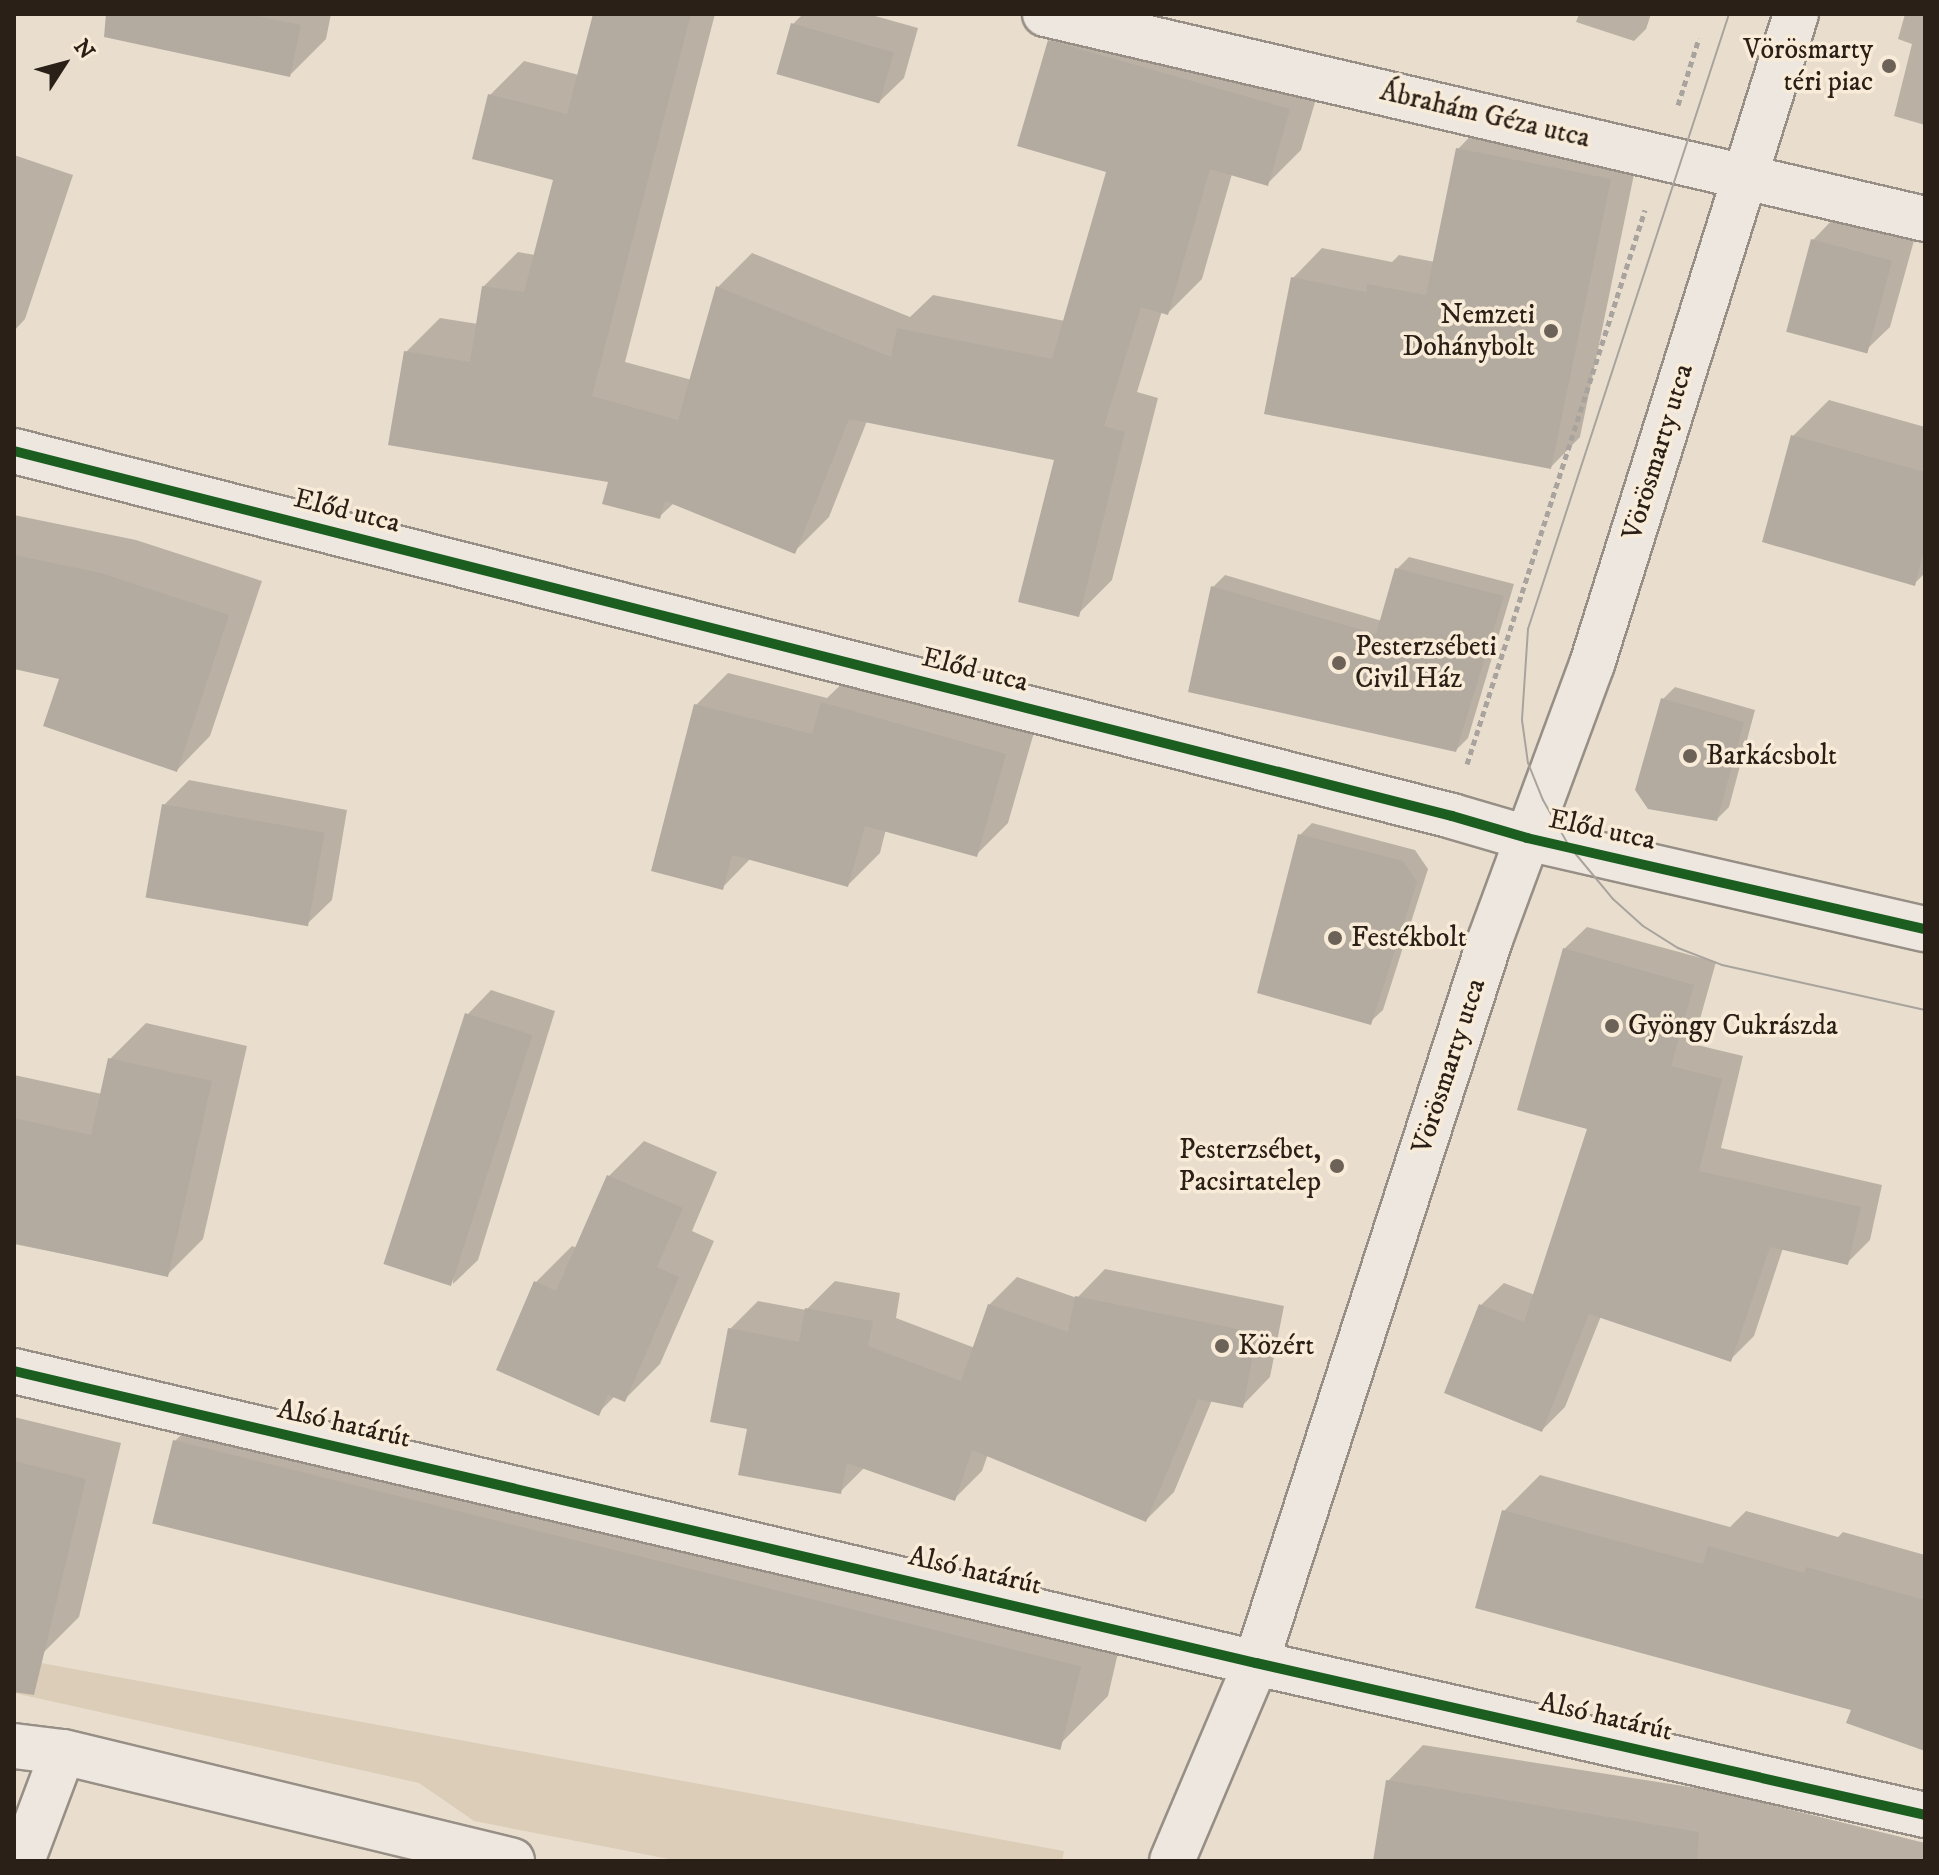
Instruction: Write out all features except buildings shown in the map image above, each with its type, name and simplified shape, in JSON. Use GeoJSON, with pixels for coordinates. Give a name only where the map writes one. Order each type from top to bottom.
{"type":"FeatureCollection","features":[{"type":"Feature","properties":{"kind":"street","name":"Ábrahám Géza utca"},"geometry":{"type":"LineString","coordinates":[[1045,14],[1925,219]]}},
{"type":"Feature","properties":{"kind":"street","name":"Vörösmarty utca"},"geometry":{"type":"LineString","coordinates":[[1172,1861],[1256,1663],[1490,940],[1592,664],[1796,14]]}},
{"type":"Feature","properties":{"kind":"street","name":"Előd utca"},"geometry":{"type":"LineString","coordinates":[[14,451],[1452,816],[1527,838],[1925,929]]}},
{"type":"Feature","properties":{"kind":"street","name":"Alsó határút"},"geometry":{"type":"LineString","coordinates":[[14,1371],[1256,1663],[1925,1815]]}},
{"type":"Feature","properties":{"kind":"street"},"geometry":{"type":"LineString","coordinates":[[14,1746],[63,1752],[512,1861]]}},
{"type":"Feature","properties":{"kind":"street"},"geometry":{"type":"LineString","coordinates":[[22,1861],[63,1752]]}},
{"type":"Feature","properties":{"kind":"path"},"geometry":{"type":"LineString","coordinates":[[1462,778],[1699,38]]}},
{"type":"Feature","properties":{"kind":"shaded area"},"geometry":{"type":"Polygon","coordinates":[[[14,1658],[1064,1851],[1062,1861],[679,1861],[474,1821],[419,1783],[14,1693],[14,1658]]]}},
{"type":"Feature","properties":{"kind":"tram line"},"geometry":{"type":"LineString","coordinates":[[1729,14],[1528,629],[1522,720],[1528,763],[1543,800],[1569,846],[1613,899],[1643,926],[1678,948],[1722,965],[1925,1010]]}},
{"type":"Feature","properties":{"kind":"cycle path"},"geometry":{"type":"LineString","coordinates":[[14,451],[1452,816],[1527,838],[1925,929]]}},
{"type":"Feature","properties":{"kind":"cycle path"},"geometry":{"type":"LineString","coordinates":[[14,1371],[1256,1663],[1925,1815]]}},
{"type":"Feature","properties":{"kind":"place","name":"Vörösmarty téri piac"},"geometry":{"type":"Point","coordinates":[1889,66]}},
{"type":"Feature","properties":{"kind":"place","name":"Nemzeti Dohánybolt"},"geometry":{"type":"Point","coordinates":[1551,331]}},
{"type":"Feature","properties":{"kind":"place","name":"Pesterzsébeti Civil Ház"},"geometry":{"type":"Point","coordinates":[1339,663]}},
{"type":"Feature","properties":{"kind":"place","name":"Barkácsbolt"},"geometry":{"type":"Point","coordinates":[1690,756]}},
{"type":"Feature","properties":{"kind":"place","name":"Festékbolt"},"geometry":{"type":"Point","coordinates":[1335,938]}},
{"type":"Feature","properties":{"kind":"place","name":"Gyöngy Cukrászda"},"geometry":{"type":"Point","coordinates":[1612,1026]}},
{"type":"Feature","properties":{"kind":"place","name":"Pesterzsébet, Pacsirtatelep"},"geometry":{"type":"Point","coordinates":[1337,1166]}},
{"type":"Feature","properties":{"kind":"place","name":"Közért"},"geometry":{"type":"Point","coordinates":[1222,1346]}}]}
